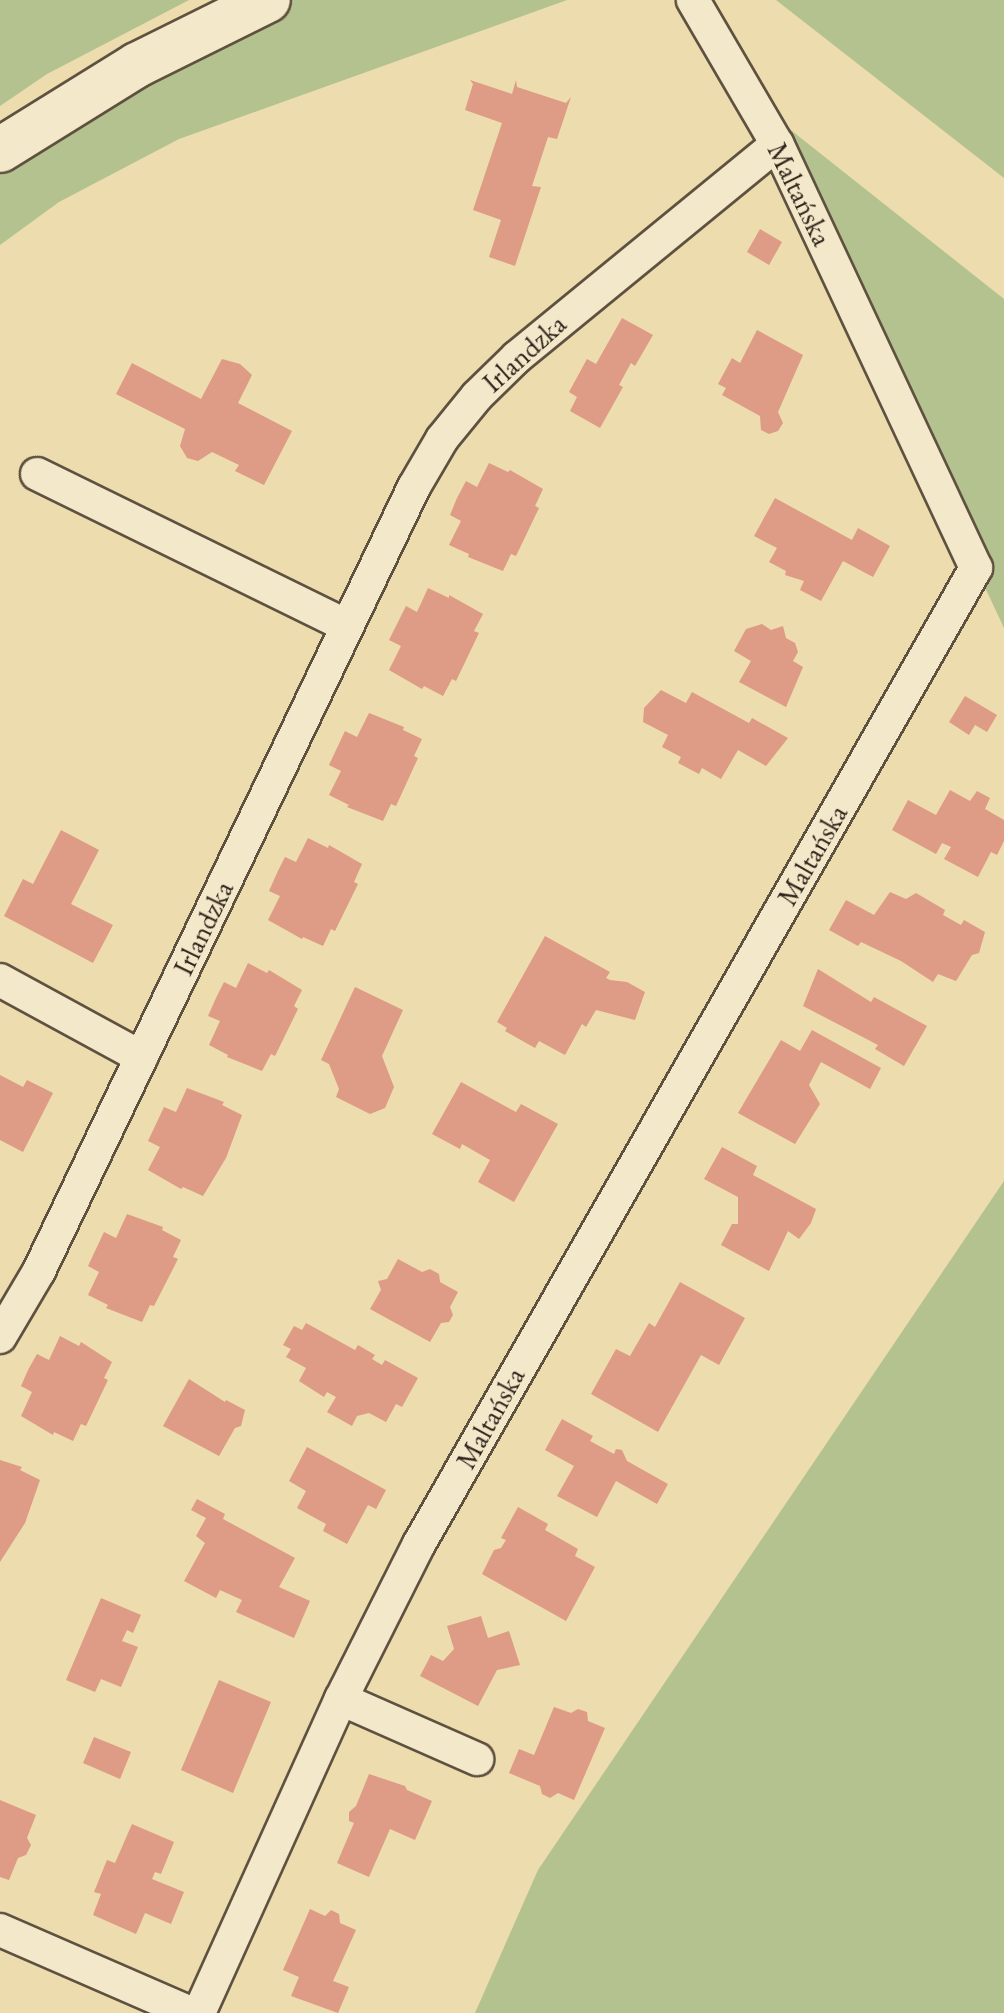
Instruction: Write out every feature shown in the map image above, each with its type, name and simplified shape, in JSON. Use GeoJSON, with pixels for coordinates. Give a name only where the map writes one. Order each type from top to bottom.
{"type":"FeatureCollection","features":[{"type":"Feature","properties":{"kind":"street"},"geometry":{"type":"LineString","coordinates":[[0,150],[137,65],[268,0]]}},
{"type":"Feature","properties":{"kind":"street","name":"Maltańska"},"geometry":{"type":"LineString","coordinates":[[199,2013],[341,1699],[419,1544],[976,568],[777,144],[693,0]]}},
{"type":"Feature","properties":{"kind":"street","name":"Irlandzka"},"geometry":{"type":"LineString","coordinates":[[0,1337],[39,1271],[414,487],[442,439],[477,396],[562,318],[777,144]]}},
{"type":"Feature","properties":{"kind":"street"},"geometry":{"type":"LineString","coordinates":[[37,474],[347,626]]}},
{"type":"Feature","properties":{"kind":"street"},"geometry":{"type":"LineString","coordinates":[[0,980],[141,1057]]}},
{"type":"Feature","properties":{"kind":"street"},"geometry":{"type":"LineString","coordinates":[[341,1699],[477,1759]]}},
{"type":"Feature","properties":{"kind":"street"},"geometry":{"type":"LineString","coordinates":[[0,1930],[191,2013]]}},
{"type":"Feature","properties":{"kind":"green space"},"geometry":{"type":"Polygon","coordinates":[[[0,0],[189,0],[47,74],[0,106],[0,0]]]}},
{"type":"Feature","properties":{"kind":"green space"},"geometry":{"type":"Polygon","coordinates":[[[268,0],[567,0],[179,139],[59,202],[0,245],[0,150],[268,0]]]}},
{"type":"Feature","properties":{"kind":"green space"},"geometry":{"type":"Polygon","coordinates":[[[776,0],[1004,0],[1004,178],[776,0]]]}},
{"type":"Feature","properties":{"kind":"green space"},"geometry":{"type":"Polygon","coordinates":[[[749,97],[1004,299],[1004,628],[777,144],[749,97]]]}},
{"type":"Feature","properties":{"kind":"green space"},"geometry":{"type":"Polygon","coordinates":[[[1004,1181],[1004,2013],[475,2013],[538,1870],[1004,1181]]]}},
{"type":"Feature","properties":{"kind":"building"},"geometry":{"type":"Polygon","coordinates":[[[470,80],[512,94],[516,80],[517,87],[566,103],[571,97],[557,139],[548,137],[532,186],[541,187],[515,266],[489,257],[501,220],[473,210],[502,123],[465,110],[473,84],[470,80]]]}},
{"type":"Feature","properties":{"kind":"building"},"geometry":{"type":"Polygon","coordinates":[[[760,229],[782,242],[769,265],[747,252],[760,229]]]}},
{"type":"Feature","properties":{"kind":"building"},"geometry":{"type":"Polygon","coordinates":[[[622,318],[653,335],[635,366],[631,363],[619,385],[623,387],[600,428],[570,411],[577,397],[569,392],[587,359],[596,364],[622,318]]]}},
{"type":"Feature","properties":{"kind":"building"},"geometry":{"type":"Polygon","coordinates":[[[757,330],[803,355],[778,412],[783,423],[778,431],[769,434],[761,430],[760,416],[722,395],[726,388],[718,384],[732,358],[740,363],[757,330]]]}},
{"type":"Feature","properties":{"kind":"building"},"geometry":{"type":"Polygon","coordinates":[[[222,359],[240,364],[252,375],[238,403],[292,431],[264,485],[235,471],[239,465],[212,452],[198,461],[187,458],[180,446],[185,429],[116,394],[132,363],[201,399],[222,359]]]}},
{"type":"Feature","properties":{"kind":"building"},"geometry":{"type":"Polygon","coordinates":[[[489,463],[508,472],[510,470],[543,489],[535,506],[539,508],[516,556],[511,554],[503,571],[468,557],[469,554],[449,545],[461,521],[450,515],[457,498],[466,481],[477,487],[489,463]]]}},
{"type":"Feature","properties":{"kind":"building"},"geometry":{"type":"Polygon","coordinates":[[[775,498],[852,540],[858,528],[890,546],[873,577],[843,561],[821,601],[800,590],[804,581],[785,575],[786,571],[769,562],[777,548],[754,536],[775,498]]]}},
{"type":"Feature","properties":{"kind":"building"},"geometry":{"type":"Polygon","coordinates":[[[428,588],[449,598],[449,595],[483,614],[474,631],[479,633],[456,681],[452,679],[443,696],[424,686],[422,689],[389,670],[401,646],[389,640],[406,606],[417,612],[428,588]]]}},
{"type":"Feature","properties":{"kind":"building"},"geometry":{"type":"Polygon","coordinates":[[[762,624],[771,630],[783,626],[786,638],[795,643],[798,652],[793,661],[803,667],[786,707],[739,682],[751,661],[734,651],[746,629],[762,624]]]}},
{"type":"Feature","properties":{"kind":"building"},"geometry":{"type":"Polygon","coordinates":[[[661,690],[686,703],[692,692],[749,723],[752,718],[788,738],[766,766],[738,750],[721,779],[702,768],[699,774],[678,763],[681,757],[662,747],[668,735],[643,722],[644,708],[661,690]]]}},
{"type":"Feature","properties":{"kind":"building"},"geometry":{"type":"Polygon","coordinates":[[[965,696],[997,715],[987,732],[975,725],[969,735],[949,722],[965,696]]]}},
{"type":"Feature","properties":{"kind":"building"},"geometry":{"type":"Polygon","coordinates":[[[369,713],[404,727],[403,730],[422,739],[414,756],[418,758],[396,806],[391,804],[383,821],[347,807],[349,805],[329,795],[341,771],[329,765],[345,731],[357,737],[369,713]]]}},
{"type":"Feature","properties":{"kind":"building"},"geometry":{"type":"Polygon","coordinates":[[[950,790],[970,801],[977,791],[990,798],[985,809],[1004,820],[1004,841],[997,855],[991,852],[978,877],[944,859],[951,847],[942,843],[936,854],[892,830],[908,800],[936,815],[950,790]]]}},
{"type":"Feature","properties":{"kind":"building"},"geometry":{"type":"Polygon","coordinates":[[[61,830],[99,850],[71,904],[113,925],[93,963],[4,916],[23,879],[33,884],[61,830]]]}},
{"type":"Feature","properties":{"kind":"building"},"geometry":{"type":"Polygon","coordinates":[[[308,838],[328,848],[329,845],[362,864],[354,882],[358,884],[335,931],[331,929],[323,946],[302,939],[268,920],[280,896],[269,891],[277,873],[285,857],[296,862],[308,838]]]}},
{"type":"Feature","properties":{"kind":"building"},"geometry":{"type":"Polygon","coordinates":[[[890,892],[906,899],[916,893],[945,910],[943,915],[961,925],[964,920],[985,932],[979,953],[972,955],[956,981],[938,974],[933,982],[901,961],[861,942],[858,946],[829,930],[846,900],[874,915],[890,892]]]}},
{"type":"Feature","properties":{"kind":"building"},"geometry":{"type":"Polygon","coordinates":[[[545,936],[610,972],[606,978],[627,982],[645,992],[635,1020],[596,1010],[586,1027],[582,1024],[565,1055],[539,1041],[535,1048],[505,1031],[507,1028],[497,1022],[545,936]]]}},
{"type":"Feature","properties":{"kind":"building"},"geometry":{"type":"Polygon","coordinates":[[[248,963],[267,973],[269,970],[302,990],[294,1006],[298,1009],[275,1056],[271,1054],[262,1071],[227,1057],[209,1045],[220,1021],[208,1016],[216,998],[224,982],[236,988],[248,963]]]}},
{"type":"Feature","properties":{"kind":"building"},"geometry":{"type":"Polygon","coordinates":[[[818,969],[871,1002],[874,997],[927,1026],[904,1066],[875,1049],[878,1045],[803,1006],[818,969]]]}},
{"type":"Feature","properties":{"kind":"building"},"geometry":{"type":"Polygon","coordinates":[[[355,987],[403,1010],[382,1056],[394,1087],[385,1108],[370,1114],[336,1097],[339,1089],[329,1064],[321,1060],[355,987]]]}},
{"type":"Feature","properties":{"kind":"building"},"geometry":{"type":"Polygon","coordinates":[[[812,1030],[881,1068],[870,1089],[821,1062],[809,1085],[820,1104],[795,1144],[738,1113],[781,1040],[800,1051],[812,1030]]]}},
{"type":"Feature","properties":{"kind":"building"},"geometry":{"type":"Polygon","coordinates":[[[0,1075],[23,1087],[27,1080],[53,1093],[23,1152],[0,1140],[0,1075]]]}},
{"type":"Feature","properties":{"kind":"building"},"geometry":{"type":"Polygon","coordinates":[[[461,1082],[516,1112],[521,1104],[558,1124],[514,1202],[478,1182],[490,1160],[462,1144],[460,1149],[432,1134],[461,1082]]]}},
{"type":"Feature","properties":{"kind":"building"},"geometry":{"type":"Polygon","coordinates":[[[187,1088],[224,1102],[222,1105],[242,1115],[226,1158],[203,1196],[183,1187],[181,1189],[148,1170],[160,1147],[148,1141],[164,1107],[176,1112],[187,1088]]]}},
{"type":"Feature","properties":{"kind":"building"},"geometry":{"type":"Polygon","coordinates":[[[722,1147],[757,1166],[753,1175],[816,1209],[811,1223],[799,1239],[788,1231],[769,1271],[721,1245],[732,1224],[738,1224],[738,1197],[704,1179],[722,1147]]]}},
{"type":"Feature","properties":{"kind":"building"},"geometry":{"type":"Polygon","coordinates":[[[127,1214],[163,1227],[162,1230],[181,1240],[173,1257],[178,1259],[154,1306],[150,1305],[142,1322],[106,1308],[108,1305],[88,1295],[99,1272],[88,1266],[104,1232],[116,1238],[127,1214]]]}},
{"type":"Feature","properties":{"kind":"building"},"geometry":{"type":"Polygon","coordinates":[[[398,1259],[422,1272],[430,1269],[439,1274],[440,1282],[458,1292],[450,1307],[453,1315],[449,1322],[441,1323],[430,1342],[370,1309],[381,1290],[378,1281],[387,1279],[398,1259]]]}},
{"type":"Feature","properties":{"kind":"building"},"geometry":{"type":"Polygon","coordinates":[[[680,1282],[745,1318],[719,1365],[701,1355],[658,1432],[591,1394],[616,1349],[630,1356],[649,1323],[655,1327],[680,1282]]]}},
{"type":"Feature","properties":{"kind":"building"},"geometry":{"type":"Polygon","coordinates":[[[306,1323],[355,1350],[358,1345],[375,1355],[372,1359],[382,1365],[385,1360],[418,1378],[402,1407],[396,1404],[386,1422],[369,1413],[357,1416],[352,1426],[327,1412],[336,1397],[327,1392],[324,1397],[299,1381],[306,1368],[286,1357],[291,1349],[283,1345],[294,1326],[302,1330],[306,1323]]]}},
{"type":"Feature","properties":{"kind":"building"},"geometry":{"type":"Polygon","coordinates":[[[60,1336],[79,1346],[81,1342],[112,1362],[104,1378],[108,1380],[86,1426],[81,1424],[73,1441],[54,1432],[53,1435],[21,1416],[32,1392],[21,1386],[28,1370],[37,1354],[49,1360],[60,1336]]]}},
{"type":"Feature","properties":{"kind":"building"},"geometry":{"type":"Polygon","coordinates":[[[189,1379],[225,1402],[245,1410],[241,1426],[235,1428],[219,1456],[163,1426],[189,1379]]]}},
{"type":"Feature","properties":{"kind":"building"},"geometry":{"type":"Polygon","coordinates":[[[562,1419],[593,1436],[590,1441],[614,1454],[616,1449],[622,1450],[627,1461],[668,1484],[657,1504],[616,1481],[597,1517],[557,1496],[574,1466],[545,1450],[562,1419]]]}},
{"type":"Feature","properties":{"kind":"building"},"geometry":{"type":"Polygon","coordinates":[[[307,1447],[386,1490],[376,1509],[368,1505],[347,1544],[323,1531],[326,1524],[297,1508],[306,1491],[289,1481],[307,1447]]]}},
{"type":"Feature","properties":{"kind":"building"},"geometry":{"type":"Polygon","coordinates":[[[0,1460],[22,1467],[20,1470],[40,1480],[25,1523],[0,1562],[0,1460]]]}},
{"type":"Feature","properties":{"kind":"building"},"geometry":{"type":"Polygon","coordinates":[[[197,1499],[225,1514],[223,1519],[295,1558],[279,1587],[310,1601],[294,1638],[236,1612],[242,1600],[220,1590],[216,1598],[184,1581],[205,1543],[196,1536],[206,1518],[191,1510],[197,1499]]]}},
{"type":"Feature","properties":{"kind":"building"},"geometry":{"type":"Polygon","coordinates":[[[518,1507],[548,1524],[545,1530],[578,1549],[575,1556],[595,1567],[566,1621],[482,1574],[494,1550],[501,1548],[506,1540],[501,1538],[518,1507]]]}},
{"type":"Feature","properties":{"kind":"building"},"geometry":{"type":"Polygon","coordinates":[[[101,1598],[141,1615],[133,1633],[127,1630],[122,1641],[138,1647],[121,1687],[101,1679],[95,1692],[66,1680],[101,1598]]]}},
{"type":"Feature","properties":{"kind":"building"},"geometry":{"type":"Polygon","coordinates":[[[481,1616],[488,1638],[509,1631],[520,1665],[497,1670],[478,1706],[420,1676],[431,1655],[443,1661],[454,1649],[447,1626],[481,1616]]]}},
{"type":"Feature","properties":{"kind":"building"},"geometry":{"type":"Polygon","coordinates":[[[219,1680],[271,1702],[233,1793],[181,1770],[219,1680]]]}},
{"type":"Feature","properties":{"kind":"building"},"geometry":{"type":"Polygon","coordinates":[[[554,1707],[571,1713],[578,1709],[587,1712],[588,1721],[605,1728],[574,1800],[558,1793],[550,1798],[542,1794],[540,1786],[509,1773],[519,1749],[534,1755],[554,1707]]]}},
{"type":"Feature","properties":{"kind":"building"},"geometry":{"type":"Polygon","coordinates":[[[94,1737],[131,1752],[120,1779],[83,1763],[94,1737]]]}},
{"type":"Feature","properties":{"kind":"building"},"geometry":{"type":"Polygon","coordinates":[[[369,1774],[405,1786],[407,1790],[432,1801],[415,1840],[390,1829],[369,1877],[337,1863],[354,1823],[349,1821],[349,1812],[356,1806],[369,1774]]]}},
{"type":"Feature","properties":{"kind":"building"},"geometry":{"type":"Polygon","coordinates":[[[0,1800],[36,1815],[27,1838],[31,1845],[26,1855],[18,1858],[9,1880],[0,1877],[0,1800]]]}},
{"type":"Feature","properties":{"kind":"building"},"geometry":{"type":"Polygon","coordinates":[[[132,1824],[174,1842],[161,1874],[155,1872],[152,1879],[184,1892],[171,1924],[145,1913],[136,1934],[93,1915],[101,1894],[94,1892],[107,1860],[115,1863],[132,1824]]]}},
{"type":"Feature","properties":{"kind":"building"},"geometry":{"type":"Polygon","coordinates":[[[310,1909],[325,1916],[331,1910],[339,1914],[340,1923],[356,1930],[333,1981],[349,1987],[338,2013],[291,1996],[299,1977],[283,1970],[310,1909]]]}}]}
